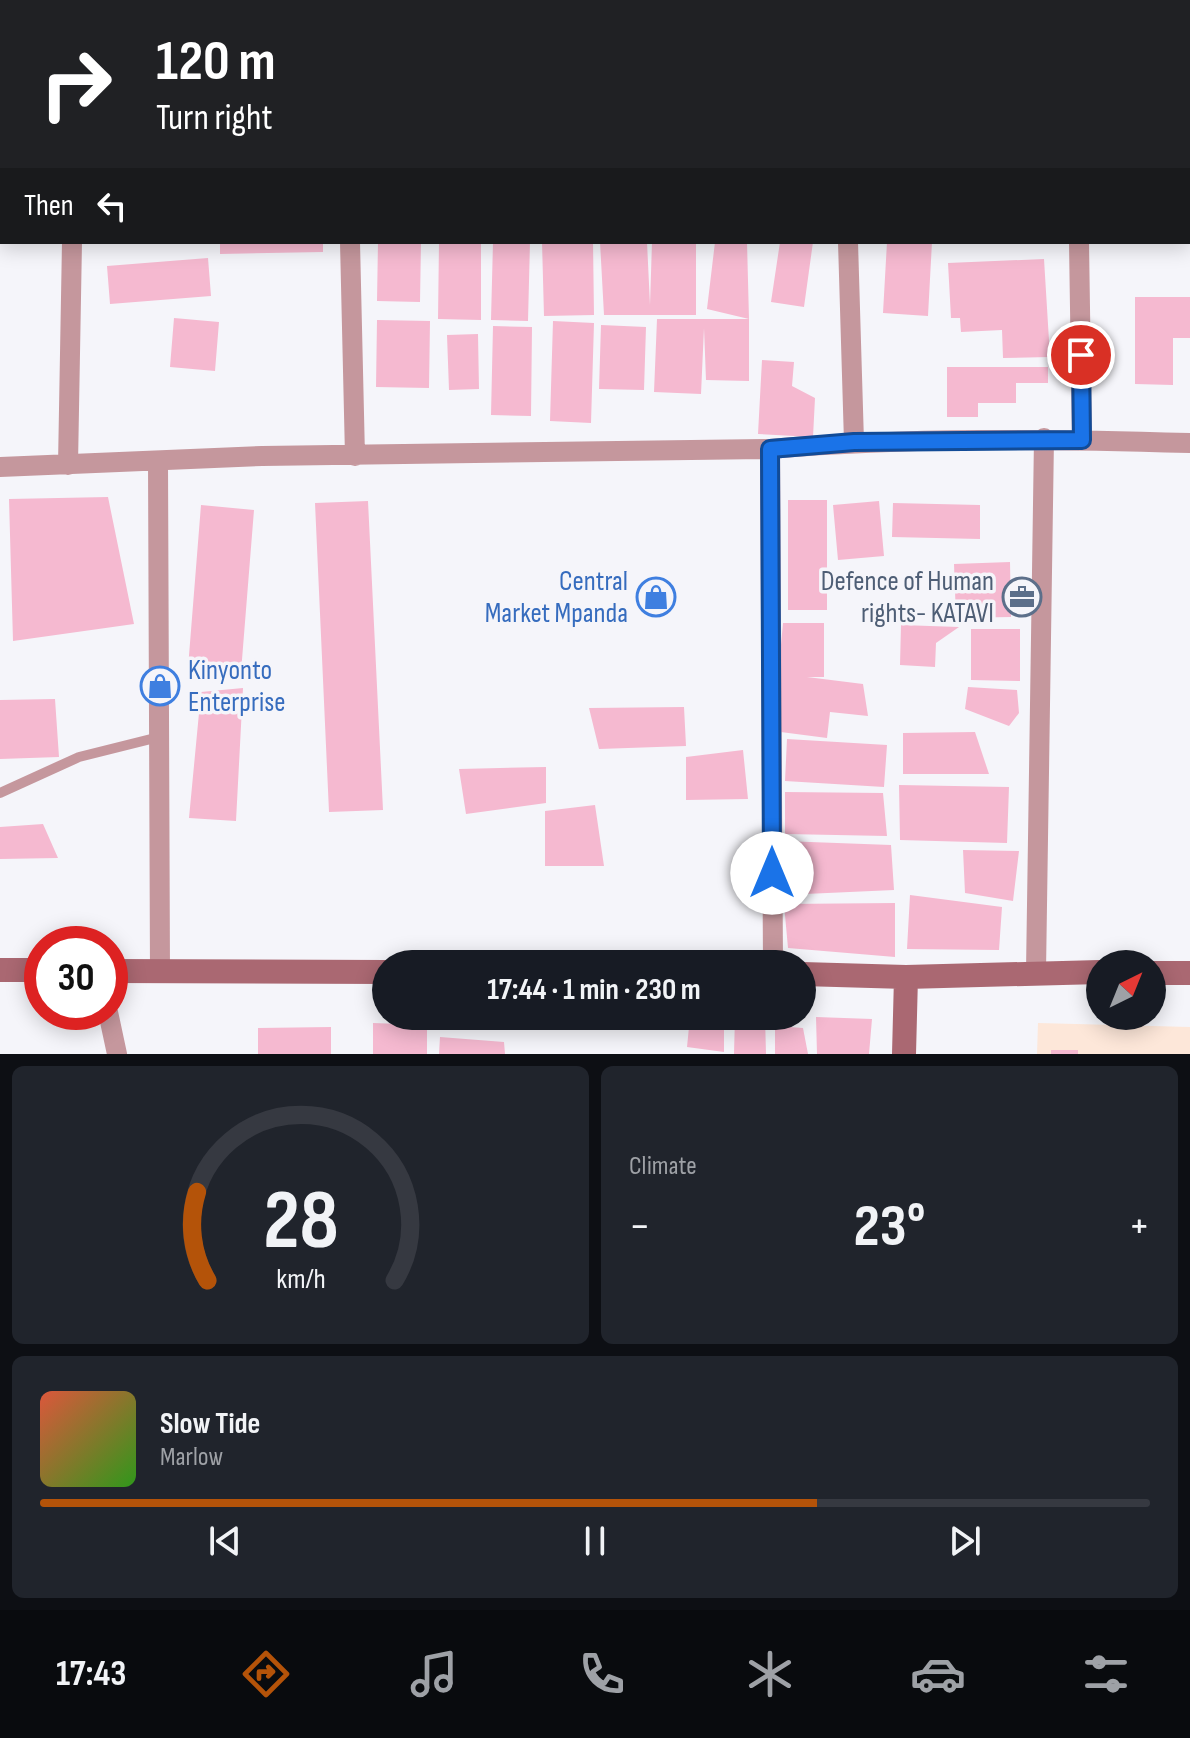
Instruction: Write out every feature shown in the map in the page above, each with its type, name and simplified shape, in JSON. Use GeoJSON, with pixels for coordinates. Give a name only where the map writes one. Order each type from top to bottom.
{"type":"FeatureCollection","features":[{"type":"Feature","properties":{"kind":"street"},"geometry":{"type":"LineString","coordinates":[[68,465],[72,244]]}},
{"type":"Feature","properties":{"kind":"street"},"geometry":{"type":"LineString","coordinates":[[350,244],[355,456]]}},
{"type":"Feature","properties":{"kind":"street"},"geometry":{"type":"LineString","coordinates":[[848,244],[854,442]]}},
{"type":"Feature","properties":{"kind":"street"},"geometry":{"type":"LineString","coordinates":[[1079,244],[1082,440]]}},
{"type":"Feature","properties":{"kind":"street"},"geometry":{"type":"LineString","coordinates":[[0,467],[355,456],[770,449],[854,442],[1044,438],[1190,443]]}},
{"type":"Feature","properties":{"kind":"street"},"geometry":{"type":"LineString","coordinates":[[1036,972],[1044,438]]}},
{"type":"Feature","properties":{"kind":"street"},"geometry":{"type":"LineString","coordinates":[[770,449],[773,950]]}},
{"type":"Feature","properties":{"kind":"street"},"geometry":{"type":"LineString","coordinates":[[158,461],[160,972]]}},
{"type":"Feature","properties":{"kind":"street"},"geometry":{"type":"LineString","coordinates":[[0,970],[24,970]]}},
{"type":"Feature","properties":{"kind":"street"},"geometry":{"type":"LineString","coordinates":[[128,971],[372,972]]}},
{"type":"Feature","properties":{"kind":"street"},"geometry":{"type":"LineString","coordinates":[[816,974],[906,977],[1086,972]]}},
{"type":"Feature","properties":{"kind":"street"},"geometry":{"type":"LineString","coordinates":[[1166,973],[1190,973]]}},
{"type":"Feature","properties":{"kind":"street"},"geometry":{"type":"LineString","coordinates":[[904,1054],[906,977]]}},
{"type":"Feature","properties":{"kind":"street"},"geometry":{"type":"LineString","coordinates":[[112,1030],[117,1054]]}},
{"type":"Feature","properties":{"kind":"lane"},"geometry":{"type":"LineString","coordinates":[[0,793],[79,757],[159,737]]}},
{"type":"Feature","properties":{"kind":"shaded area"},"geometry":{"type":"Polygon","coordinates":[[[1038,1023],[1086,1024],[1086,1030],[1190,1027],[1190,1054],[1037,1054],[1038,1023]]]}},
{"type":"Feature","properties":{"kind":"building"},"geometry":{"type":"Polygon","coordinates":[[[220,244],[323,244],[323,252],[220,254],[220,244]]]}},
{"type":"Feature","properties":{"kind":"building"},"geometry":{"type":"Polygon","coordinates":[[[378,244],[421,244],[420,302],[377,301],[378,244]]]}},
{"type":"Feature","properties":{"kind":"building"},"geometry":{"type":"Polygon","coordinates":[[[439,244],[481,244],[481,320],[438,319],[439,244]]]}},
{"type":"Feature","properties":{"kind":"building"},"geometry":{"type":"Polygon","coordinates":[[[493,244],[530,244],[528,321],[491,320],[493,244]]]}},
{"type":"Feature","properties":{"kind":"building"},"geometry":{"type":"Polygon","coordinates":[[[542,244],[593,244],[594,315],[544,316],[542,244]]]}},
{"type":"Feature","properties":{"kind":"building"},"geometry":{"type":"Polygon","coordinates":[[[600,244],[647,244],[650,305],[652,244],[696,244],[696,315],[604,315],[600,244]]]}},
{"type":"Feature","properties":{"kind":"building"},"geometry":{"type":"Polygon","coordinates":[[[715,244],[747,244],[749,319],[707,309],[715,244]]]}},
{"type":"Feature","properties":{"kind":"building"},"geometry":{"type":"Polygon","coordinates":[[[780,244],[813,244],[804,307],[771,302],[780,244]]]}},
{"type":"Feature","properties":{"kind":"building"},"geometry":{"type":"Polygon","coordinates":[[[887,244],[932,244],[928,316],[883,313],[887,244]]]}},
{"type":"Feature","properties":{"kind":"building"},"geometry":{"type":"Polygon","coordinates":[[[208,258],[211,296],[110,304],[107,266],[208,258]]]}},
{"type":"Feature","properties":{"kind":"building"},"geometry":{"type":"Polygon","coordinates":[[[1044,259],[1050,357],[1003,358],[1002,330],[961,332],[960,318],[951,318],[948,263],[1044,259]]]}},
{"type":"Feature","properties":{"kind":"building"},"geometry":{"type":"Polygon","coordinates":[[[1135,297],[1190,297],[1190,338],[1173,338],[1173,385],[1135,384],[1135,297]]]}},
{"type":"Feature","properties":{"kind":"building"},"geometry":{"type":"Polygon","coordinates":[[[174,318],[219,322],[215,371],[170,367],[174,318]]]}},
{"type":"Feature","properties":{"kind":"building"},"geometry":{"type":"Polygon","coordinates":[[[657,319],[749,319],[749,381],[706,380],[704,328],[701,394],[654,392],[657,319]]]}},
{"type":"Feature","properties":{"kind":"building"},"geometry":{"type":"Polygon","coordinates":[[[377,320],[430,321],[429,388],[376,387],[377,320]]]}},
{"type":"Feature","properties":{"kind":"building"},"geometry":{"type":"Polygon","coordinates":[[[553,321],[594,323],[591,423],[550,421],[553,321]]]}},
{"type":"Feature","properties":{"kind":"building"},"geometry":{"type":"Polygon","coordinates":[[[601,325],[646,327],[644,390],[599,389],[601,325]]]}},
{"type":"Feature","properties":{"kind":"building"},"geometry":{"type":"Polygon","coordinates":[[[493,326],[532,327],[531,416],[491,415],[493,326]]]}},
{"type":"Feature","properties":{"kind":"building"},"geometry":{"type":"Polygon","coordinates":[[[478,334],[479,389],[449,390],[447,335],[478,334]]]}},
{"type":"Feature","properties":{"kind":"building"},"geometry":{"type":"Polygon","coordinates":[[[762,360],[794,362],[792,386],[815,398],[813,437],[758,434],[762,360]]]}},
{"type":"Feature","properties":{"kind":"building"},"geometry":{"type":"Polygon","coordinates":[[[947,367],[1048,367],[1048,383],[1016,383],[1016,403],[978,403],[978,417],[947,417],[947,367]]]}},
{"type":"Feature","properties":{"kind":"building"},"geometry":{"type":"Polygon","coordinates":[[[108,497],[134,624],[13,641],[9,499],[108,497]]]}},
{"type":"Feature","properties":{"kind":"building"},"geometry":{"type":"Polygon","coordinates":[[[788,500],[827,500],[827,610],[788,610],[788,500]]]}},
{"type":"Feature","properties":{"kind":"building"},"geometry":{"type":"Polygon","coordinates":[[[368,501],[383,810],[329,812],[315,503],[368,501]]]}},
{"type":"Feature","properties":{"kind":"building"},"geometry":{"type":"Polygon","coordinates":[[[879,501],[884,556],[838,560],[833,505],[879,501]]]}},
{"type":"Feature","properties":{"kind":"building"},"geometry":{"type":"Polygon","coordinates":[[[893,503],[980,505],[980,539],[892,537],[893,503]]]}},
{"type":"Feature","properties":{"kind":"building"},"geometry":{"type":"Polygon","coordinates":[[[201,505],[254,510],[241,672],[188,668],[201,505]]]}},
{"type":"Feature","properties":{"kind":"building"},"geometry":{"type":"Polygon","coordinates":[[[1010,562],[1011,617],[956,618],[954,564],[1010,562]]]}},
{"type":"Feature","properties":{"kind":"building"},"geometry":{"type":"Polygon","coordinates":[[[783,623],[824,623],[824,677],[807,677],[863,684],[868,716],[830,712],[827,738],[773,731],[783,623]]]}},
{"type":"Feature","properties":{"kind":"building"},"geometry":{"type":"Polygon","coordinates":[[[901,625],[959,627],[936,643],[935,667],[900,665],[901,625]]]}},
{"type":"Feature","properties":{"kind":"building"},"geometry":{"type":"Polygon","coordinates":[[[971,629],[1020,629],[1020,681],[971,680],[971,629]]]}},
{"type":"Feature","properties":{"kind":"building"},"geometry":{"type":"Polygon","coordinates":[[[968,687],[1017,690],[1019,713],[1009,726],[965,709],[968,687]]]}},
{"type":"Feature","properties":{"kind":"building"},"geometry":{"type":"Polygon","coordinates":[[[243,688],[236,821],[189,818],[201,692],[243,688]]]}},
{"type":"Feature","properties":{"kind":"building"},"geometry":{"type":"Polygon","coordinates":[[[55,699],[59,757],[0,759],[0,700],[55,699]]]}},
{"type":"Feature","properties":{"kind":"building"},"geometry":{"type":"Polygon","coordinates":[[[684,707],[686,746],[599,749],[589,708],[684,707]]]}},
{"type":"Feature","properties":{"kind":"building"},"geometry":{"type":"Polygon","coordinates":[[[975,732],[989,774],[903,774],[903,733],[975,732]]]}},
{"type":"Feature","properties":{"kind":"building"},"geometry":{"type":"Polygon","coordinates":[[[787,739],[887,745],[884,787],[785,781],[787,739]]]}},
{"type":"Feature","properties":{"kind":"building"},"geometry":{"type":"Polygon","coordinates":[[[743,750],[748,799],[686,800],[686,757],[743,750]]]}},
{"type":"Feature","properties":{"kind":"building"},"geometry":{"type":"Polygon","coordinates":[[[546,767],[546,803],[466,814],[459,769],[546,767]]]}},
{"type":"Feature","properties":{"kind":"building"},"geometry":{"type":"Polygon","coordinates":[[[899,785],[1009,787],[1007,843],[900,840],[899,785]]]}},
{"type":"Feature","properties":{"kind":"building"},"geometry":{"type":"Polygon","coordinates":[[[785,792],[883,793],[887,836],[785,834],[785,792]]]}},
{"type":"Feature","properties":{"kind":"building"},"geometry":{"type":"Polygon","coordinates":[[[595,805],[604,866],[545,866],[545,811],[595,805]]]}},
{"type":"Feature","properties":{"kind":"building"},"geometry":{"type":"Polygon","coordinates":[[[43,824],[58,858],[0,859],[0,827],[43,824]]]}},
{"type":"Feature","properties":{"kind":"building"},"geometry":{"type":"Polygon","coordinates":[[[783,841],[891,845],[894,890],[783,895],[783,841]]]}},
{"type":"Feature","properties":{"kind":"building"},"geometry":{"type":"Polygon","coordinates":[[[963,850],[1019,851],[1013,901],[965,893],[963,850]]]}},
{"type":"Feature","properties":{"kind":"building"},"geometry":{"type":"Polygon","coordinates":[[[910,895],[1002,907],[999,950],[907,949],[910,895]]]}},
{"type":"Feature","properties":{"kind":"building"},"geometry":{"type":"Polygon","coordinates":[[[895,903],[895,957],[788,948],[784,904],[895,903]]]}},
{"type":"Feature","properties":{"kind":"building"},"geometry":{"type":"Polygon","coordinates":[[[816,1017],[872,1019],[869,1054],[817,1054],[816,1017]]]}},
{"type":"Feature","properties":{"kind":"building"},"geometry":{"type":"Polygon","coordinates":[[[331,1027],[331,1054],[258,1054],[258,1028],[331,1027]]]}},
{"type":"Feature","properties":{"kind":"building"},"geometry":{"type":"Polygon","coordinates":[[[373,1030],[427,1030],[427,1054],[373,1054],[373,1030]]]}},
{"type":"Feature","properties":{"kind":"building"},"geometry":{"type":"Polygon","coordinates":[[[689,1030],[724,1030],[724,1052],[687,1047],[689,1030]]]}},
{"type":"Feature","properties":{"kind":"building"},"geometry":{"type":"Polygon","coordinates":[[[735,1030],[765,1030],[766,1054],[734,1054],[735,1030]]]}},
{"type":"Feature","properties":{"kind":"building"},"geometry":{"type":"Polygon","coordinates":[[[775,1030],[803,1030],[808,1054],[775,1054],[775,1030]]]}},
{"type":"Feature","properties":{"kind":"building"},"geometry":{"type":"Polygon","coordinates":[[[440,1037],[504,1042],[505,1054],[439,1054],[440,1037]]]}},
{"type":"Feature","properties":{"kind":"building"},"geometry":{"type":"Polygon","coordinates":[[[1051,1050],[1078,1050],[1078,1054],[1051,1054],[1051,1050]]]}},
{"type":"Feature","properties":{"kind":"place","name":"Central Market Mpanda"},"geometry":{"type":"Point","coordinates":[656,597]}},
{"type":"Feature","properties":{"kind":"place","name":"Defence of Human rights- KATAVI"},"geometry":{"type":"Point","coordinates":[1022,597]}},
{"type":"Feature","properties":{"kind":"place","name":"Kinyonto Enterprise"},"geometry":{"type":"Point","coordinates":[160,686]}},
{"type":"Feature","properties":{"kind":"route"},"geometry":{"type":"LineString","coordinates":[[772,873],[770,449],[854,442],[1082,440],[1081,355]]}}]}
